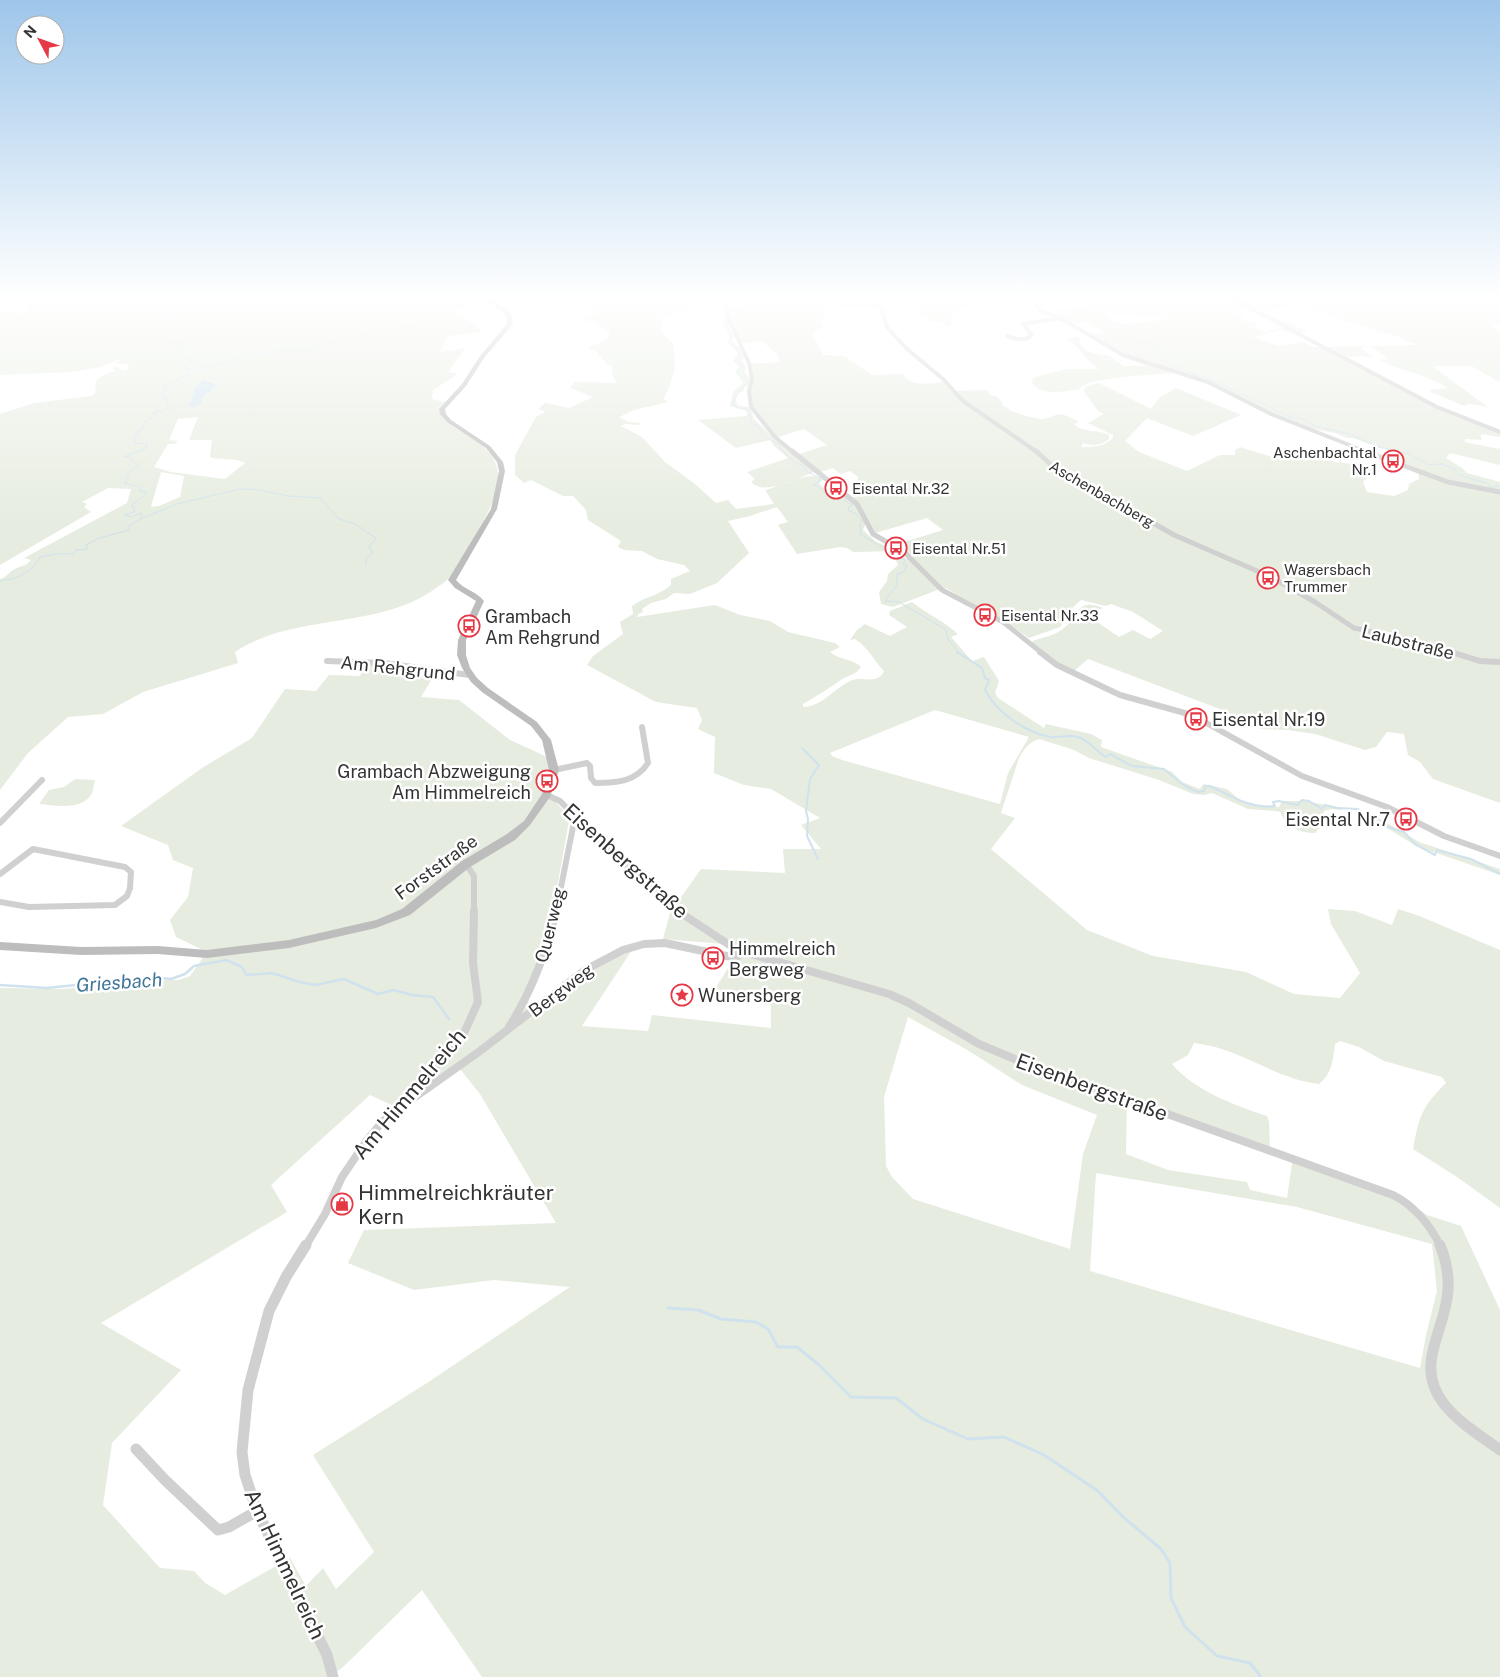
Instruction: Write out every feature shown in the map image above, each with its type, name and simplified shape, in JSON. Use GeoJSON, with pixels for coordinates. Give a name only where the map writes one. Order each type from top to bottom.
{"type":"FeatureCollection","features":[{"type":"Feature","properties":{"kind":"street"},"geometry":{"type":"LineString","coordinates":[[469,675],[463,661],[462,646],[466,631],[480,601],[458,587],[452,580],[494,509],[502,471],[500,462],[483,442],[452,423],[442,411],[444,406],[464,385],[472,373]]}},
{"type":"Feature","properties":{"kind":"street"},"geometry":{"type":"LineString","coordinates":[[751,373],[752,379],[749,399],[751,407],[761,421],[789,450],[852,499],[863,512],[873,534],[904,552],[942,590],[1002,622],[1044,656],[1080,677],[1120,695],[1187,713],[1302,776],[1387,807],[1444,836],[1500,856]]}},
{"type":"Feature","properties":{"kind":"street","name":"Aschenbachberg"},"geometry":{"type":"LineString","coordinates":[[937,373],[963,401],[1035,449],[1051,468],[1089,486],[1174,535],[1271,577]]}},
{"type":"Feature","properties":{"kind":"street"},"geometry":{"type":"LineString","coordinates":[[1180,373],[1208,382],[1270,414],[1419,472],[1448,482],[1500,492]]}},
{"type":"Feature","properties":{"kind":"street"},"geometry":{"type":"LineString","coordinates":[[1373,373],[1437,407],[1500,432]]}},
{"type":"Feature","properties":{"kind":"street","name":"Laubstraße"},"geometry":{"type":"LineString","coordinates":[[1271,577],[1315,602],[1354,628],[1420,642],[1480,661],[1500,662]]}},
{"type":"Feature","properties":{"kind":"street","name":"Am Rehgrund"},"geometry":{"type":"LineString","coordinates":[[327,661],[384,663],[469,675]]}},
{"type":"Feature","properties":{"kind":"street","name":"Forststraße"},"geometry":{"type":"LineString","coordinates":[[0,946],[81,951],[158,950],[207,954],[289,944],[376,924],[398,916],[425,899],[466,864],[511,837],[527,823],[547,795],[554,770],[548,746],[538,728],[469,675]]}},
{"type":"Feature","properties":{"kind":"street"},"geometry":{"type":"LineString","coordinates":[[554,770],[587,763],[590,766],[591,778],[595,782],[617,783],[627,780],[641,771],[648,763],[642,727]]}},
{"type":"Feature","properties":{"kind":"street"},"geometry":{"type":"LineString","coordinates":[[0,823],[42,780]]}},
{"type":"Feature","properties":{"kind":"street","name":"Eisenbergstraße"},"geometry":{"type":"LineString","coordinates":[[547,795],[560,801],[603,845],[657,894],[693,922],[742,952],[889,994],[909,1003],[979,1044],[1012,1058],[1363,1184],[1402,1201],[1417,1212],[1432,1228],[1441,1246],[1446,1265],[1448,1281],[1446,1306],[1430,1358],[1431,1377],[1434,1387],[1449,1409],[1500,1450]]}},
{"type":"Feature","properties":{"kind":"street","name":"Querweg"},"geometry":{"type":"LineString","coordinates":[[509,1027],[518,1014],[537,977],[560,890],[572,826],[576,817]]}},
{"type":"Feature","properties":{"kind":"street"},"geometry":{"type":"LineString","coordinates":[[0,874],[33,848],[125,867],[132,872],[128,895],[122,903],[115,905],[29,907],[0,902]]}},
{"type":"Feature","properties":{"kind":"street","name":"Am Himmelreich"},"geometry":{"type":"LineString","coordinates":[[333,1677],[327,1654],[257,1511],[245,1475],[242,1452],[248,1390],[269,1311],[286,1277],[325,1214],[354,1156],[384,1121],[401,1106],[464,1033],[478,1002],[473,964],[474,876],[466,864]]}},
{"type":"Feature","properties":{"kind":"street","name":"Bergweg"},"geometry":{"type":"LineString","coordinates":[[401,1106],[509,1027],[516,1024],[554,993],[599,961],[634,946],[664,943],[736,958],[742,952]]}},
{"type":"Feature","properties":{"kind":"street"},"geometry":{"type":"LineString","coordinates":[[136,1449],[165,1480],[218,1530],[229,1527],[257,1511]]}},
{"type":"Feature","properties":{"kind":"shaded area"},"geometry":{"type":"Polygon","coordinates":[[[0,373],[41,373],[0,375],[0,373]]]}},
{"type":"Feature","properties":{"kind":"shaded area"},"geometry":{"type":"Polygon","coordinates":[[[108,373],[458,374],[433,390],[432,399],[445,402],[439,408],[444,417],[459,431],[478,442],[493,457],[498,476],[496,493],[489,510],[459,564],[447,580],[432,591],[409,603],[384,611],[307,626],[258,640],[235,652],[238,663],[143,692],[103,714],[68,717],[28,753],[0,790],[0,579],[31,560],[24,558],[127,503],[131,489],[108,488],[82,502],[87,504],[84,507],[91,512],[0,565],[0,414],[34,403],[91,396],[95,393],[96,381],[108,373]],[[198,417],[178,419],[169,440],[178,441],[175,444],[168,444],[154,467],[171,472],[225,479],[245,463],[237,460],[210,457],[212,440],[189,440],[198,417]],[[161,472],[151,507],[159,506],[180,497],[184,476],[161,472]]]}},
{"type":"Feature","properties":{"kind":"shaded area"},"geometry":{"type":"Polygon","coordinates":[[[673,373],[663,399],[668,402],[634,410],[619,417],[628,422],[640,423],[640,425],[625,424],[621,426],[642,437],[665,462],[695,484],[716,503],[728,500],[736,509],[774,504],[765,490],[804,477],[819,476],[824,479],[819,483],[826,490],[841,493],[851,500],[866,523],[863,530],[875,541],[896,551],[853,552],[847,548],[840,547],[797,554],[778,525],[788,522],[777,507],[728,521],[749,553],[717,583],[690,594],[674,593],[666,599],[651,603],[642,609],[643,612],[638,614],[637,617],[715,605],[740,615],[770,621],[788,632],[835,643],[840,647],[830,652],[861,667],[803,704],[803,707],[822,701],[844,684],[854,679],[878,678],[884,671],[860,642],[855,639],[850,640],[857,630],[865,624],[890,636],[907,627],[889,615],[890,611],[912,602],[958,634],[951,637],[972,661],[984,657],[999,681],[995,693],[998,698],[1044,728],[1046,724],[1091,734],[1102,740],[1101,747],[1172,772],[1182,782],[1200,789],[1203,784],[1227,789],[1248,804],[1279,807],[1282,801],[1304,801],[1343,808],[1342,810],[1332,809],[1324,811],[1322,825],[1315,833],[1303,832],[1286,822],[1280,812],[1248,809],[1212,793],[1204,795],[1193,794],[1159,780],[1089,758],[1074,750],[1039,739],[1035,740],[1027,746],[1019,758],[1001,813],[1015,818],[991,849],[1087,930],[1153,956],[1246,972],[1294,994],[1340,998],[1360,973],[1331,924],[1328,909],[1355,911],[1392,925],[1398,909],[1417,915],[1500,950],[1500,1208],[1457,1177],[1413,1149],[1417,1128],[1423,1113],[1446,1083],[1442,1077],[1384,1061],[1359,1047],[1340,1041],[1335,1044],[1327,1076],[1319,1084],[1287,1076],[1227,1051],[1194,1043],[1188,1055],[1172,1064],[1181,1074],[1203,1089],[1229,1102],[1267,1116],[1270,1149],[1127,1099],[1126,1154],[1168,1170],[1247,1182],[1250,1190],[1287,1198],[1293,1157],[1400,1197],[1427,1215],[1461,1226],[1500,1310],[1500,1677],[482,1677],[422,1590],[342,1668],[327,1677],[0,1677],[0,988],[59,989],[120,985],[124,978],[179,980],[190,976],[207,952],[176,937],[170,920],[188,897],[193,868],[173,860],[168,845],[121,826],[202,768],[252,738],[285,689],[316,691],[329,675],[360,676],[367,663],[436,672],[421,697],[459,700],[510,740],[550,760],[549,795],[565,812],[569,821],[556,893],[528,1002],[534,1007],[569,977],[634,947],[582,1026],[648,1031],[652,1015],[771,1028],[771,1005],[720,994],[715,989],[740,949],[735,945],[663,939],[670,913],[701,869],[785,873],[783,849],[821,849],[801,825],[820,818],[771,789],[744,785],[714,773],[715,737],[698,729],[702,720],[697,708],[656,702],[587,665],[593,656],[623,634],[620,622],[633,614],[632,606],[667,588],[671,585],[671,579],[690,571],[684,565],[657,559],[642,551],[624,550],[618,547],[621,541],[588,520],[586,510],[573,496],[563,496],[531,480],[524,483],[515,475],[515,455],[536,417],[545,412],[538,409],[545,403],[569,408],[593,397],[570,388],[574,382],[616,383],[612,374],[673,373]],[[935,710],[830,753],[832,756],[842,760],[1000,804],[1008,773],[1029,737],[935,710]],[[908,1017],[884,1097],[886,1166],[892,1177],[913,1199],[1070,1249],[1083,1154],[1097,1115],[1022,1085],[969,1051],[908,1017]],[[456,1064],[394,1106],[370,1095],[271,1185],[287,1212],[101,1323],[181,1370],[112,1443],[103,1505],[160,1568],[194,1571],[205,1583],[225,1595],[290,1558],[306,1586],[323,1568],[336,1589],[374,1552],[313,1455],[427,1383],[570,1287],[494,1280],[414,1290],[348,1263],[364,1230],[556,1223],[480,1094],[456,1064]],[[1096,1173],[1090,1271],[1420,1368],[1437,1291],[1432,1244],[1297,1207],[1096,1173]]]}},
{"type":"Feature","properties":{"kind":"shaded area"},"geometry":{"type":"Polygon","coordinates":[[[736,373],[745,373],[751,380],[748,386],[744,388],[744,391],[739,393],[736,399],[737,405],[748,407],[754,419],[815,472],[773,487],[757,486],[751,482],[755,479],[747,472],[788,458],[770,440],[736,448],[698,420],[746,416],[748,413],[745,410],[730,406],[733,392],[743,383],[736,373]]]}},
{"type":"Feature","properties":{"kind":"shaded area"},"geometry":{"type":"Polygon","coordinates":[[[752,373],[903,374],[906,378],[916,383],[944,382],[952,391],[987,390],[990,395],[996,396],[1003,403],[1003,406],[1009,408],[1009,410],[1041,419],[1056,415],[1065,416],[1079,422],[1074,424],[1081,429],[1109,435],[1109,439],[1103,443],[1093,445],[1083,443],[1081,447],[1102,445],[1113,438],[1113,435],[1088,423],[1104,414],[1098,411],[1084,392],[1085,387],[1099,383],[1151,409],[1160,397],[1176,388],[1241,415],[1193,436],[1147,418],[1125,441],[1139,452],[1187,471],[1220,455],[1235,455],[1235,450],[1240,447],[1278,459],[1323,460],[1371,467],[1374,470],[1363,482],[1367,492],[1394,496],[1408,490],[1409,484],[1419,479],[1418,471],[1398,461],[1400,453],[1335,433],[1309,428],[1263,410],[1215,385],[1179,373],[1372,373],[1411,394],[1500,433],[1500,437],[1481,434],[1481,440],[1466,439],[1464,442],[1500,449],[1500,465],[1450,453],[1446,458],[1467,473],[1500,482],[1500,803],[1433,779],[1420,762],[1408,755],[1404,734],[1387,732],[1376,747],[1365,750],[1315,734],[1288,730],[1260,729],[1225,711],[1088,659],[1073,672],[1031,644],[1033,641],[1063,629],[1082,607],[1094,605],[1103,608],[1087,615],[1119,637],[1133,630],[1150,639],[1163,631],[1133,612],[1111,604],[1106,606],[1081,600],[1071,609],[1060,627],[1029,638],[999,617],[943,588],[895,545],[943,530],[927,518],[875,533],[851,498],[864,494],[856,487],[858,477],[850,471],[840,474],[833,468],[820,472],[799,454],[827,445],[804,429],[778,437],[775,436],[752,406],[750,392],[753,381],[752,373]]]}},
{"type":"Feature","properties":{"kind":"shaded area"},"geometry":{"type":"Polygon","coordinates":[[[1050,373],[1171,373],[1109,379],[1085,385],[1080,389],[1061,392],[1048,392],[1037,387],[1032,383],[1033,378],[1050,373]]]}},
{"type":"Feature","properties":{"kind":"shaded area"},"geometry":{"type":"Polygon","coordinates":[[[1414,373],[1442,373],[1488,407],[1469,404],[1464,406],[1431,392],[1430,390],[1448,388],[1431,379],[1414,373]]]}},
{"type":"Feature","properties":{"kind":"shaded area"},"geometry":{"type":"Polygon","coordinates":[[[1484,373],[1500,373],[1500,382],[1484,373]]]}},
{"type":"Feature","properties":{"kind":"shaded area"},"geometry":{"type":"Polygon","coordinates":[[[893,554],[907,558],[940,589],[893,607],[881,604],[879,592],[887,581],[888,574],[898,565],[893,554]]]}},
{"type":"Feature","properties":{"kind":"shaded area"},"geometry":{"type":"Polygon","coordinates":[[[75,779],[95,780],[91,795],[86,800],[67,806],[39,804],[49,790],[64,787],[75,779]]]}},
{"type":"Feature","properties":{"kind":"shaded area"},"geometry":{"type":"Polygon","coordinates":[[[1374,815],[1419,842],[1500,869],[1500,875],[1416,846],[1373,819],[1374,815]]]}},
{"type":"Feature","properties":{"kind":"water"},"geometry":{"type":"Polygon","coordinates":[[[204,380],[217,385],[201,399],[202,403],[195,407],[188,406],[192,400],[195,387],[204,380]]]}},
{"type":"Feature","properties":{"kind":"water"},"geometry":{"type":"Polygon","coordinates":[[[1286,812],[1314,816],[1317,821],[1309,826],[1297,825],[1287,817],[1286,812]]]}},
{"type":"Feature","properties":{"kind":"waterway"},"geometry":{"type":"LineString","coordinates":[[138,486],[124,483],[129,477],[126,476],[135,467],[139,466],[129,457],[124,457],[146,448],[147,444],[134,443],[136,437],[140,435],[135,432],[142,430],[141,427],[144,426],[142,424],[157,414],[152,413],[171,408],[167,406],[167,399],[162,399],[165,395],[161,394],[166,390],[166,388],[162,387],[178,381],[178,378],[189,373]]}},
{"type":"Feature","properties":{"kind":"waterway"},"geometry":{"type":"LineString","coordinates":[[737,373],[748,380],[736,395],[734,402],[731,403],[738,408],[748,410],[752,424],[757,425],[765,437],[780,445],[779,447],[794,462],[804,466],[806,471],[820,478],[819,482],[814,485],[821,488],[823,492],[834,492],[844,495],[845,501],[853,505],[848,508],[849,511],[855,513],[862,521],[859,526],[861,529],[860,534],[893,554],[893,556],[905,560],[903,564],[907,565],[904,572],[897,574],[897,584],[885,601],[899,602],[945,629],[948,639],[959,653]]}},
{"type":"Feature","properties":{"kind":"waterway"},"geometry":{"type":"LineString","coordinates":[[1194,373],[1208,378],[1295,419],[1299,417],[1315,426],[1349,434],[1379,447],[1409,454],[1430,465],[1442,464],[1454,469],[1460,475],[1486,483],[1492,487],[1500,486]]}},
{"type":"Feature","properties":{"kind":"waterway"},"geometry":{"type":"LineString","coordinates":[[141,486],[139,491],[147,492],[146,494],[132,505],[131,507],[135,507],[134,512],[124,515],[131,517],[142,513],[141,519]]}},
{"type":"Feature","properties":{"kind":"waterway"},"geometry":{"type":"LineString","coordinates":[[141,519],[177,504],[240,489],[260,490],[288,496],[321,498],[339,519],[355,524],[376,538],[369,547],[373,553],[366,559],[366,564]]}},
{"type":"Feature","properties":{"kind":"waterway"},"geometry":{"type":"LineString","coordinates":[[0,582],[16,578],[25,573],[32,568],[40,557],[56,554],[73,554],[76,550],[87,549],[88,547],[85,545],[100,538],[129,530],[130,525],[141,519]]}},
{"type":"Feature","properties":{"kind":"waterway"},"geometry":{"type":"LineString","coordinates":[[957,652],[982,668],[985,678],[989,680],[985,690],[1004,714],[1031,731],[1050,737],[1078,737],[1106,757],[1110,754],[1132,766],[1164,769],[1185,786],[1198,792],[1204,791],[1206,786],[1210,786],[1241,801],[1258,806],[1275,806],[1273,802],[1279,801],[1297,805],[1302,800],[1309,801],[1322,809],[1325,805],[1337,808],[1358,809],[1371,822],[1404,832],[1415,844],[1435,855],[1437,850],[1471,859],[1500,874]]}},
{"type":"Feature","properties":{"kind":"waterway"},"geometry":{"type":"LineString","coordinates":[[802,748],[819,765],[810,779],[806,811],[808,819],[807,836],[818,859]]}},
{"type":"Feature","properties":{"kind":"waterway","name":"Griesbach"},"geometry":{"type":"LineString","coordinates":[[0,985],[47,988],[153,977],[171,979],[185,974],[194,966],[226,960],[242,967],[246,975],[272,973],[315,985],[344,979],[378,994],[394,990],[412,995],[433,997],[449,1019]]}},
{"type":"Feature","properties":{"kind":"waterway"},"geometry":{"type":"LineString","coordinates":[[668,1308],[698,1310],[721,1319],[756,1322],[768,1329],[778,1347],[797,1347],[818,1364],[851,1397],[896,1398],[923,1419],[968,1439],[1004,1437],[1044,1455],[1098,1491],[1121,1515],[1161,1549],[1170,1563],[1171,1598],[1185,1627],[1217,1656],[1250,1663],[1261,1677]]}},
{"type":"Feature","properties":{"kind":"place","name":"Aschenbachtal Nr.1"},"geometry":{"type":"Point","coordinates":[1393,461]}},
{"type":"Feature","properties":{"kind":"place","name":"Eisental Nr.32"},"geometry":{"type":"Point","coordinates":[836,488]}},
{"type":"Feature","properties":{"kind":"place","name":"Eisental Nr.51"},"geometry":{"type":"Point","coordinates":[896,548]}},
{"type":"Feature","properties":{"kind":"place","name":"Wagersbach Trummer"},"geometry":{"type":"Point","coordinates":[1268,578]}},
{"type":"Feature","properties":{"kind":"place","name":"Eisental Nr.33"},"geometry":{"type":"Point","coordinates":[985,615]}},
{"type":"Feature","properties":{"kind":"place","name":"Grambach Am Rehgrund"},"geometry":{"type":"Point","coordinates":[469,626]}},
{"type":"Feature","properties":{"kind":"place","name":"Eisental Nr.19"},"geometry":{"type":"Point","coordinates":[1196,719]}},
{"type":"Feature","properties":{"kind":"place","name":"Grambach Abzweigung Am Himmelreich"},"geometry":{"type":"Point","coordinates":[547,781]}},
{"type":"Feature","properties":{"kind":"place","name":"Eisental Nr.7"},"geometry":{"type":"Point","coordinates":[1406,819]}},
{"type":"Feature","properties":{"kind":"place","name":"Himmelreich Bergweg"},"geometry":{"type":"Point","coordinates":[713,958]}},
{"type":"Feature","properties":{"kind":"place","name":"Wunersberg"},"geometry":{"type":"Point","coordinates":[682,995]}},
{"type":"Feature","properties":{"kind":"place","name":"Himmelreichkräuter Kern"},"geometry":{"type":"Point","coordinates":[342,1204]}}]}
